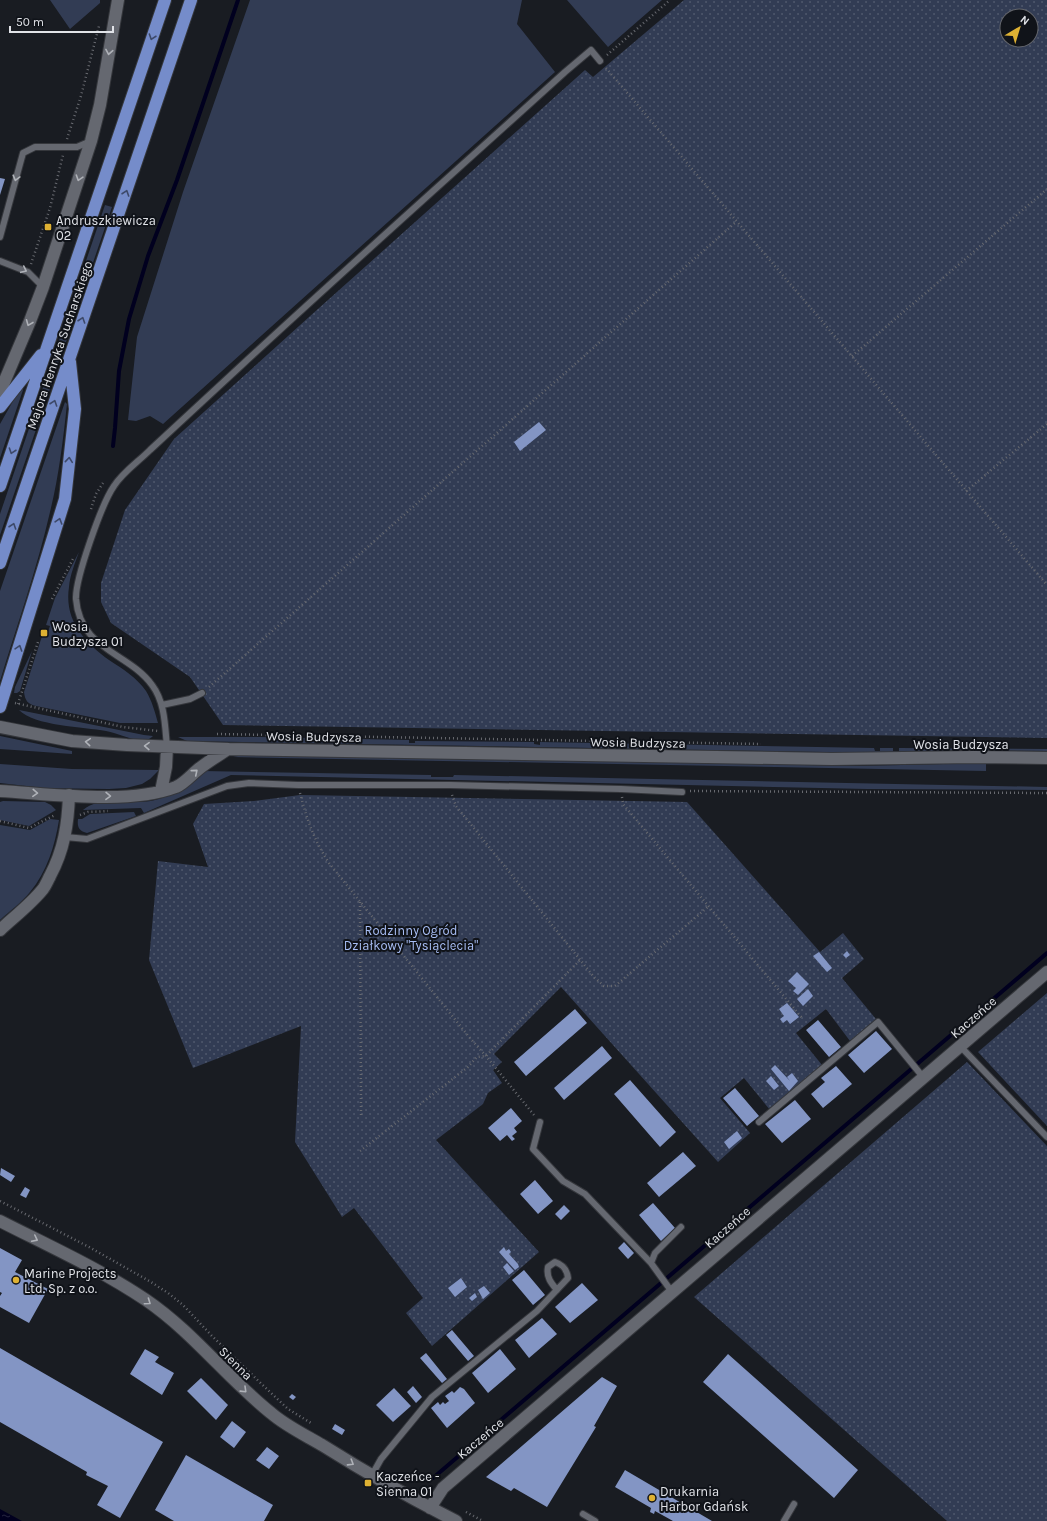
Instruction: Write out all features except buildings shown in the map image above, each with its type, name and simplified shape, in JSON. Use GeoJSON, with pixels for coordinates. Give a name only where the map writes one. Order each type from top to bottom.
{"type":"FeatureCollection","features":[{"type":"Feature","properties":{"kind":"highway","name":"Majora Henryka Sucharskiego"},"geometry":{"type":"LineString","coordinates":[[0,486],[165,0]]}},
{"type":"Feature","properties":{"kind":"highway","name":"Majora Henryka Sucharskiego"},"geometry":{"type":"LineString","coordinates":[[0,563],[191,0]]}},
{"type":"Feature","properties":{"kind":"highway"},"geometry":{"type":"LineString","coordinates":[[0,407],[47,347]]}},
{"type":"Feature","properties":{"kind":"highway"},"geometry":{"type":"LineString","coordinates":[[0,707],[65,499],[75,409],[70,357]]}},
{"type":"Feature","properties":{"kind":"street"},"geometry":{"type":"LineString","coordinates":[[0,392],[43,287],[92,141],[100,105],[118,0]]}},
{"type":"Feature","properties":{"kind":"street","name":"Wosia Budzysza"},"geometry":{"type":"LineString","coordinates":[[0,727],[72,741],[228,749],[832,759],[974,757],[1047,758]]}},
{"type":"Feature","properties":{"kind":"street"},"geometry":{"type":"LineString","coordinates":[[161,791],[166,767],[166,747]]}},
{"type":"Feature","properties":{"kind":"street"},"geometry":{"type":"LineString","coordinates":[[0,791],[69,796],[126,797],[161,791],[178,786],[200,768],[228,749]]}},
{"type":"Feature","properties":{"kind":"street"},"geometry":{"type":"LineString","coordinates":[[0,930],[44,888],[56,864],[65,837],[69,796]]}},
{"type":"Feature","properties":{"kind":"street","name":"Kaczeńce"},"geometry":{"type":"LineString","coordinates":[[430,1508],[443,1488],[670,1289],[921,1075],[960,1046],[1047,972]]}},
{"type":"Feature","properties":{"kind":"street","name":"Sienna"},"geometry":{"type":"LineString","coordinates":[[0,1221],[104,1275],[145,1300],[188,1334],[247,1393],[272,1414],[372,1475],[430,1508],[460,1516]]}},
{"type":"Feature","properties":{"kind":"lane"},"geometry":{"type":"LineString","coordinates":[[166,747],[166,732],[162,705],[152,685],[142,673],[105,648],[92,637],[78,612],[76,596],[79,578],[105,499],[115,484],[160,441],[293,318],[565,72],[591,50],[600,61]]}},
{"type":"Feature","properties":{"kind":"lane"},"geometry":{"type":"LineString","coordinates":[[0,237],[23,153],[35,147],[77,147],[92,141]]}},
{"type":"Feature","properties":{"kind":"lane"},"geometry":{"type":"LineString","coordinates":[[0,261],[28,272],[43,287]]}},
{"type":"Feature","properties":{"kind":"lane"},"geometry":{"type":"LineString","coordinates":[[162,705],[190,699],[202,693]]}},
{"type":"Feature","properties":{"kind":"lane"},"geometry":{"type":"LineString","coordinates":[[65,837],[88,839],[227,786],[249,783],[298,785],[450,785],[682,792]]}},
{"type":"Feature","properties":{"kind":"lane"},"geometry":{"type":"LineString","coordinates":[[759,1122],[878,1022],[921,1075]]}},
{"type":"Feature","properties":{"kind":"lane"},"geometry":{"type":"LineString","coordinates":[[960,1046],[1047,1137]]}},
{"type":"Feature","properties":{"kind":"lane"},"geometry":{"type":"LineString","coordinates":[[540,1122],[533,1149],[563,1181],[585,1194],[651,1263],[670,1289]]}},
{"type":"Feature","properties":{"kind":"lane"},"geometry":{"type":"LineString","coordinates":[[651,1263],[654,1253],[681,1227]]}},
{"type":"Feature","properties":{"kind":"lane"},"geometry":{"type":"LineString","coordinates":[[372,1475],[381,1459],[432,1397],[537,1311],[557,1290]]}},
{"type":"Feature","properties":{"kind":"lane"},"geometry":{"type":"LineString","coordinates":[[784,1521],[794,1504]]}},
{"type":"Feature","properties":{"kind":"lane"},"geometry":{"type":"LineString","coordinates":[[583,1514],[595,1521]]}},
{"type":"Feature","properties":{"kind":"path"},"geometry":{"type":"LineString","coordinates":[[670,0],[600,61],[1047,585]]}},
{"type":"Feature","properties":{"kind":"path"},"geometry":{"type":"LineString","coordinates":[[66,142],[81,96],[100,22]]}},
{"type":"Feature","properties":{"kind":"path"},"geometry":{"type":"LineString","coordinates":[[31,263],[50,208],[63,155]]}},
{"type":"Feature","properties":{"kind":"path"},"geometry":{"type":"LineString","coordinates":[[852,356],[1047,189]]}},
{"type":"Feature","properties":{"kind":"path"},"geometry":{"type":"LineString","coordinates":[[202,693],[736,222]]}},
{"type":"Feature","properties":{"kind":"path"},"geometry":{"type":"LineString","coordinates":[[966,491],[1047,424]]}},
{"type":"Feature","properties":{"kind":"path"},"geometry":{"type":"LineString","coordinates":[[38,642],[17,704],[123,727],[166,732]]}},
{"type":"Feature","properties":{"kind":"path"},"geometry":{"type":"LineString","coordinates":[[210,734],[766,744]]}},
{"type":"Feature","properties":{"kind":"path"},"geometry":{"type":"LineString","coordinates":[[298,785],[311,829],[318,846],[329,863],[470,1038],[540,1122]]}},
{"type":"Feature","properties":{"kind":"path"},"geometry":{"type":"LineString","coordinates":[[450,785],[456,806],[580,960],[594,977],[604,986],[615,986],[709,906]]}},
{"type":"Feature","properties":{"kind":"path"},"geometry":{"type":"LineString","coordinates":[[621,789],[624,804],[803,1018]]}},
{"type":"Feature","properties":{"kind":"path"},"geometry":{"type":"LineString","coordinates":[[682,792],[1047,793]]}},
{"type":"Feature","properties":{"kind":"path"},"geometry":{"type":"LineString","coordinates":[[360,902],[361,1115]]}},
{"type":"Feature","properties":{"kind":"path"},"geometry":{"type":"LineString","coordinates":[[360,1151],[468,1067],[477,1057],[486,1056],[580,960]]}},
{"type":"Feature","properties":{"kind":"path"},"geometry":{"type":"LineString","coordinates":[[0,1201],[89,1247],[152,1282],[168,1293],[183,1305],[212,1336],[288,1409],[314,1424]]}},
{"type":"Feature","properties":{"kind":"path"},"geometry":{"type":"LineString","coordinates":[[460,1516],[483,1521]]}},
{"type":"Feature","properties":{"kind":"green space"},"geometry":{"type":"Polygon","coordinates":[[[50,0],[100,0],[100,3],[70,29],[50,0]]]}},
{"type":"Feature","properties":{"kind":"green space"},"geometry":{"type":"Polygon","coordinates":[[[250,0],[522,0],[517,24],[555,72],[163,424],[150,416],[136,421],[128,420],[137,337],[183,192],[250,0]]]}},
{"type":"Feature","properties":{"kind":"green space"},"geometry":{"type":"Polygon","coordinates":[[[567,0],[662,0],[608,47],[567,0]]]}},
{"type":"Feature","properties":{"kind":"green space"},"geometry":{"type":"Polygon","coordinates":[[[684,0],[1047,0],[1047,738],[223,725],[190,677],[111,623],[101,602],[101,583],[125,510],[174,439],[585,70],[593,77],[684,0]]]}},
{"type":"Feature","properties":{"kind":"green space"},"geometry":{"type":"Polygon","coordinates":[[[105,205],[112,207],[0,535],[0,514],[105,205]]]}},
{"type":"Feature","properties":{"kind":"green space"},"geometry":{"type":"Polygon","coordinates":[[[21,387],[23,387],[23,390],[0,458],[0,424],[21,387]]]}},
{"type":"Feature","properties":{"kind":"green space"},"geometry":{"type":"Polygon","coordinates":[[[65,402],[67,404],[58,472],[45,533],[0,681],[0,591],[65,402]]]}},
{"type":"Feature","properties":{"kind":"green space"},"geometry":{"type":"Polygon","coordinates":[[[79,552],[69,587],[68,599],[73,620],[84,638],[92,646],[129,674],[142,686],[150,699],[158,723],[120,723],[36,706],[29,703],[25,698],[24,692],[43,633],[47,634],[50,626],[46,625],[55,598],[79,552]]]}},
{"type":"Feature","properties":{"kind":"green space"},"geometry":{"type":"Polygon","coordinates":[[[32,651],[20,691],[14,693],[15,687],[32,651]]]}},
{"type":"Feature","properties":{"kind":"green space"},"geometry":{"type":"Polygon","coordinates":[[[19,710],[153,736],[147,740],[140,740],[106,731],[47,723],[26,715],[19,710]]]}},
{"type":"Feature","properties":{"kind":"green space"},"geometry":{"type":"Polygon","coordinates":[[[0,736],[72,751],[72,754],[0,749],[0,736]]]}},
{"type":"Feature","properties":{"kind":"green space"},"geometry":{"type":"Polygon","coordinates":[[[178,737],[409,740],[409,743],[415,743],[415,741],[534,742],[534,744],[540,745],[540,742],[874,748],[875,751],[880,751],[880,748],[893,748],[893,751],[899,751],[899,748],[1047,749],[1047,751],[956,750],[882,753],[187,741],[178,737]]]}},
{"type":"Feature","properties":{"kind":"green space"},"geometry":{"type":"Polygon","coordinates":[[[243,755],[859,766],[986,763],[986,771],[233,757],[243,755]]]}},
{"type":"Feature","properties":{"kind":"green space"},"geometry":{"type":"Polygon","coordinates":[[[0,764],[72,769],[159,770],[150,779],[142,784],[126,788],[35,788],[0,783],[0,764]]]}},
{"type":"Feature","properties":{"kind":"green space"},"geometry":{"type":"Polygon","coordinates":[[[203,771],[431,775],[431,777],[453,777],[454,775],[1047,787],[1047,790],[867,789],[231,775],[144,813],[141,808],[83,810],[91,805],[108,801],[137,802],[162,798],[180,788],[203,771]]]}},
{"type":"Feature","properties":{"kind":"green space","name":"Rodzinny Ogród Działkowy \"Tysiąclecia\""},"geometry":{"type":"Polygon","coordinates":[[[300,795],[687,802],[820,952],[843,933],[864,959],[842,978],[876,1019],[850,1041],[826,1009],[796,1033],[822,1065],[770,1110],[744,1078],[720,1098],[750,1133],[718,1162],[561,987],[494,1054],[502,1062],[493,1070],[502,1083],[488,1093],[483,1104],[436,1140],[539,1252],[432,1346],[406,1313],[423,1298],[354,1208],[342,1217],[295,1142],[301,1026],[193,1068],[149,960],[158,861],[208,867],[193,824],[204,804],[254,801],[300,795]]]}},
{"type":"Feature","properties":{"kind":"green space"},"geometry":{"type":"Polygon","coordinates":[[[0,802],[45,802],[56,810],[29,826],[0,820],[0,802]]]}},
{"type":"Feature","properties":{"kind":"green space"},"geometry":{"type":"Polygon","coordinates":[[[134,812],[136,816],[87,833],[80,830],[78,826],[78,819],[82,819],[90,814],[134,812]]]}},
{"type":"Feature","properties":{"kind":"green space"},"geometry":{"type":"Polygon","coordinates":[[[50,819],[59,820],[53,848],[46,867],[27,896],[0,920],[0,825],[30,830],[50,819]]]}},
{"type":"Feature","properties":{"kind":"green space"},"geometry":{"type":"Polygon","coordinates":[[[1047,993],[1047,1126],[978,1052],[1047,993]]]}},
{"type":"Feature","properties":{"kind":"green space"},"geometry":{"type":"Polygon","coordinates":[[[967,1062],[1047,1146],[1047,1521],[947,1521],[694,1297],[967,1062]]]}},
{"type":"Feature","properties":{"kind":"water"},"geometry":{"type":"Polygon","coordinates":[[[0,1509],[22,1521],[0,1521],[0,1509]]]}},
{"type":"Feature","properties":{"kind":"waterway"},"geometry":{"type":"LineString","coordinates":[[113,446],[119,371],[129,319],[148,256],[177,180],[238,0]]}},
{"type":"Feature","properties":{"kind":"waterway"},"geometry":{"type":"LineString","coordinates":[[433,1478],[1047,953]]}},
{"type":"Feature","properties":{"kind":"place","name":"Andruszkiewicza 02"},"geometry":{"type":"Point","coordinates":[48,227]}},
{"type":"Feature","properties":{"kind":"place","name":"Wosia Budzysza 01"},"geometry":{"type":"Point","coordinates":[44,633]}},
{"type":"Feature","properties":{"kind":"place","name":"Marine Projects Ltd. Sp. z o.o."},"geometry":{"type":"Point","coordinates":[16,1280]}},
{"type":"Feature","properties":{"kind":"place","name":"Kaczeńce - Sienna 01"},"geometry":{"type":"Point","coordinates":[368,1483]}},
{"type":"Feature","properties":{"kind":"place","name":"Drukarnia Harbor Gdańsk"},"geometry":{"type":"Point","coordinates":[652,1498]}}]}
